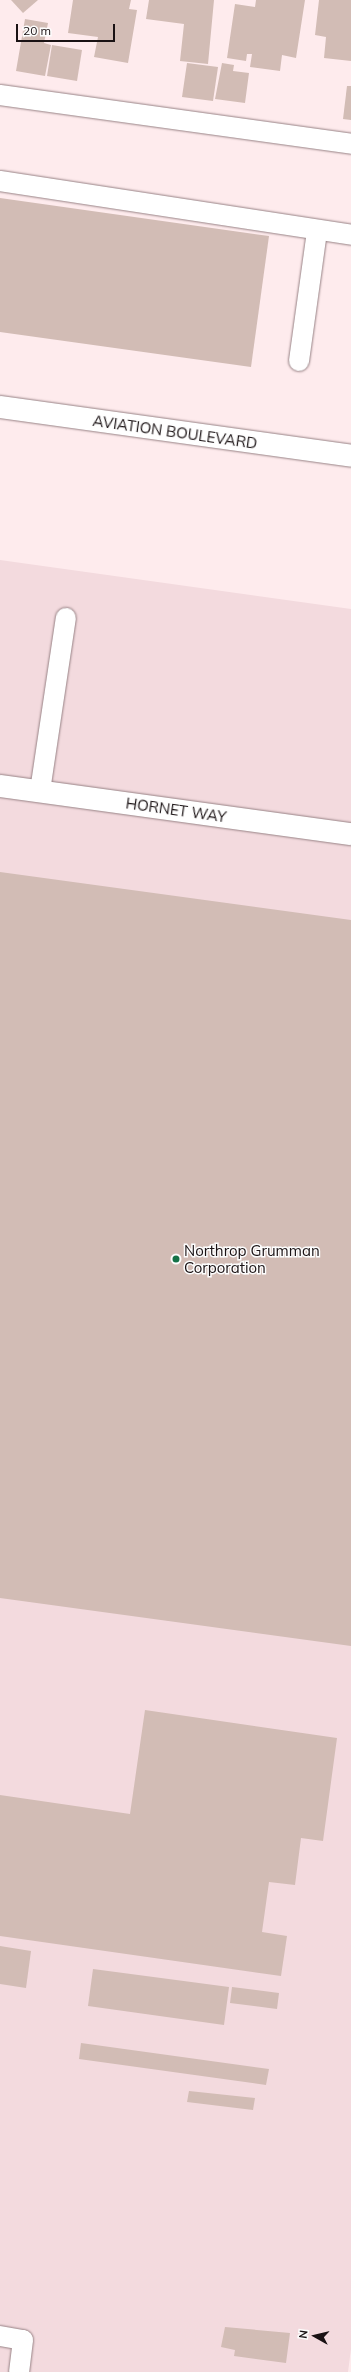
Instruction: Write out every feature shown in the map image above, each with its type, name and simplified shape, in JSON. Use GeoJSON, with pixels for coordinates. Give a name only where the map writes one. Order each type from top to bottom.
{"type":"FeatureCollection","features":[{"type":"Feature","properties":{"kind":"street","name":"AVIATION BOULEVARD"},"geometry":{"type":"LineString","coordinates":[[0,407],[351,456]]}},
{"type":"Feature","properties":{"kind":"street","name":"HORNET WAY"},"geometry":{"type":"LineString","coordinates":[[0,786],[351,834]]}},
{"type":"Feature","properties":{"kind":"lane"},"geometry":{"type":"LineString","coordinates":[[0,95],[351,144]]}},
{"type":"Feature","properties":{"kind":"lane"},"geometry":{"type":"LineString","coordinates":[[0,181],[317,232],[351,235]]}},
{"type":"Feature","properties":{"kind":"lane"},"geometry":{"type":"LineString","coordinates":[[299,361],[317,232]]}},
{"type":"Feature","properties":{"kind":"lane"},"geometry":{"type":"LineString","coordinates":[[40,791],[66,618]]}},
{"type":"Feature","properties":{"kind":"lane"},"geometry":{"type":"LineString","coordinates":[[0,2336],[23,2340],[19,2372]]}},
{"type":"Feature","properties":{"kind":"shaded area"},"geometry":{"type":"Polygon","coordinates":[[[0,560],[351,609],[351,2349],[348,2372],[0,2372],[0,560]]]}},
{"type":"Feature","properties":{"kind":"building"},"geometry":{"type":"Polygon","coordinates":[[[11,0],[38,0],[23,13],[11,0]]]}},
{"type":"Feature","properties":{"kind":"building"},"geometry":{"type":"Polygon","coordinates":[[[73,0],[131,0],[129,9],[137,10],[128,63],[94,57],[98,37],[68,33],[73,0]]]}},
{"type":"Feature","properties":{"kind":"building"},"geometry":{"type":"Polygon","coordinates":[[[149,0],[214,0],[208,64],[180,61],[184,24],[146,19],[149,0]]]}},
{"type":"Feature","properties":{"kind":"building"},"geometry":{"type":"Polygon","coordinates":[[[256,0],[305,0],[296,58],[282,55],[280,71],[250,67],[252,54],[247,54],[246,61],[227,58],[235,4],[255,7],[256,0]]]}},
{"type":"Feature","properties":{"kind":"building"},"geometry":{"type":"Polygon","coordinates":[[[319,0],[351,0],[351,61],[324,58],[326,37],[315,35],[319,0]]]}},
{"type":"Feature","properties":{"kind":"building"},"geometry":{"type":"Polygon","coordinates":[[[25,19],[48,23],[44,43],[51,45],[45,76],[16,71],[25,19]]]}},
{"type":"Feature","properties":{"kind":"building"},"geometry":{"type":"Polygon","coordinates":[[[52,45],[82,50],[77,81],[47,76],[52,45]]]}},
{"type":"Feature","properties":{"kind":"building"},"geometry":{"type":"Polygon","coordinates":[[[187,63],[218,67],[213,101],[182,97],[187,63]]]}},
{"type":"Feature","properties":{"kind":"building"},"geometry":{"type":"Polygon","coordinates":[[[222,63],[234,65],[233,71],[249,73],[245,103],[215,99],[222,63]]]}},
{"type":"Feature","properties":{"kind":"building"},"geometry":{"type":"Polygon","coordinates":[[[347,86],[351,86],[351,120],[343,119],[347,86]]]}},
{"type":"Feature","properties":{"kind":"building"},"geometry":{"type":"Polygon","coordinates":[[[0,198],[269,236],[251,367],[0,332],[0,198]]]}},
{"type":"Feature","properties":{"kind":"building","name":"Northrop Grumman Corporation"},"geometry":{"type":"Polygon","coordinates":[[[0,872],[351,920],[351,1646],[0,1598],[0,872]]]}},
{"type":"Feature","properties":{"kind":"building"},"geometry":{"type":"Polygon","coordinates":[[[145,1710],[337,1738],[323,1841],[301,1838],[295,1885],[269,1882],[262,1932],[287,1936],[281,1976],[0,1936],[0,1795],[130,1814],[145,1710]]]}},
{"type":"Feature","properties":{"kind":"building"},"geometry":{"type":"Polygon","coordinates":[[[0,1946],[31,1951],[26,1988],[0,1984],[0,1946]]]}},
{"type":"Feature","properties":{"kind":"building"},"geometry":{"type":"Polygon","coordinates":[[[93,1969],[229,1987],[224,2025],[88,2006],[93,1969]]]}},
{"type":"Feature","properties":{"kind":"building"},"geometry":{"type":"Polygon","coordinates":[[[232,1987],[279,1993],[277,2009],[230,2003],[232,1987]]]}},
{"type":"Feature","properties":{"kind":"building"},"geometry":{"type":"Polygon","coordinates":[[[81,2043],[269,2069],[266,2085],[79,2059],[81,2043]]]}},
{"type":"Feature","properties":{"kind":"building"},"geometry":{"type":"Polygon","coordinates":[[[189,2091],[255,2098],[253,2110],[187,2102],[189,2091]]]}},
{"type":"Feature","properties":{"kind":"building"},"geometry":{"type":"Polygon","coordinates":[[[225,2327],[290,2333],[286,2363],[234,2356],[235,2350],[221,2347],[225,2327]]]}},
{"type":"Feature","properties":{"kind":"place","name":"Northrop Grumman Corporation"},"geometry":{"type":"Point","coordinates":[176,1259]}}]}
